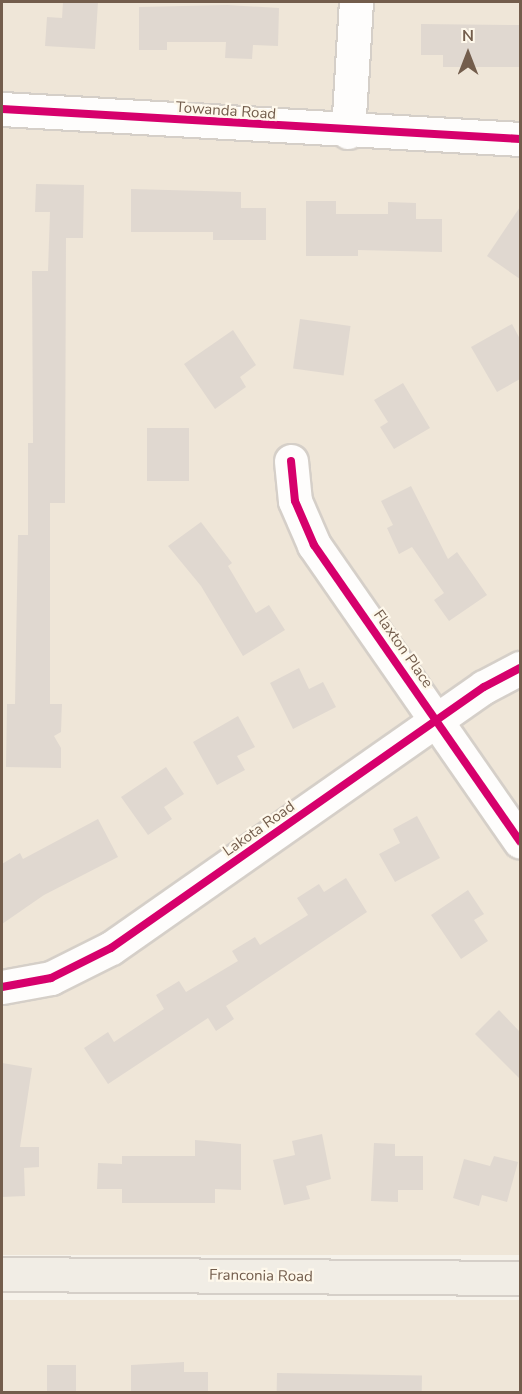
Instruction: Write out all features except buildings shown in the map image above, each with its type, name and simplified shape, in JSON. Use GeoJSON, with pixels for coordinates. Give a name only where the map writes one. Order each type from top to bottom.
{"type":"FeatureCollection","features":[{"type":"Feature","properties":{"kind":"main road","name":"Franconia Road"},"geometry":{"type":"LineString","coordinates":[[2,1274],[520,1278]]}},
{"type":"Feature","properties":{"kind":"street"},"geometry":{"type":"LineString","coordinates":[[348,132],[356,2]]}},
{"type":"Feature","properties":{"kind":"street","name":"Towanda Road"},"geometry":{"type":"LineString","coordinates":[[2,109],[348,132],[520,139]]}},
{"type":"Feature","properties":{"kind":"street","name":"Flaxton Place"},"geometry":{"type":"LineString","coordinates":[[291,461],[295,501],[314,545],[520,841]]}},
{"type":"Feature","properties":{"kind":"street","name":"Lakota Road"},"geometry":{"type":"LineString","coordinates":[[2,987],[51,978],[111,948],[437,721],[520,668]]}},
{"type":"Feature","properties":{"kind":"shaded area"},"geometry":{"type":"Polygon","coordinates":[[[2,2],[520,2],[520,1255],[2,1255],[2,2]]]}},
{"type":"Feature","properties":{"kind":"shaded area"},"geometry":{"type":"Polygon","coordinates":[[[2,1300],[520,1300],[520,1392],[2,1392],[2,1300]]]}},
{"type":"Feature","properties":{"kind":"cycle path"},"geometry":{"type":"LineString","coordinates":[[2,109],[520,139]]}},
{"type":"Feature","properties":{"kind":"cycle path"},"geometry":{"type":"LineString","coordinates":[[291,461],[295,501],[314,545],[520,841]]}},
{"type":"Feature","properties":{"kind":"cycle path"},"geometry":{"type":"LineString","coordinates":[[2,987],[51,978],[111,948],[484,687],[520,668]]}}]}
